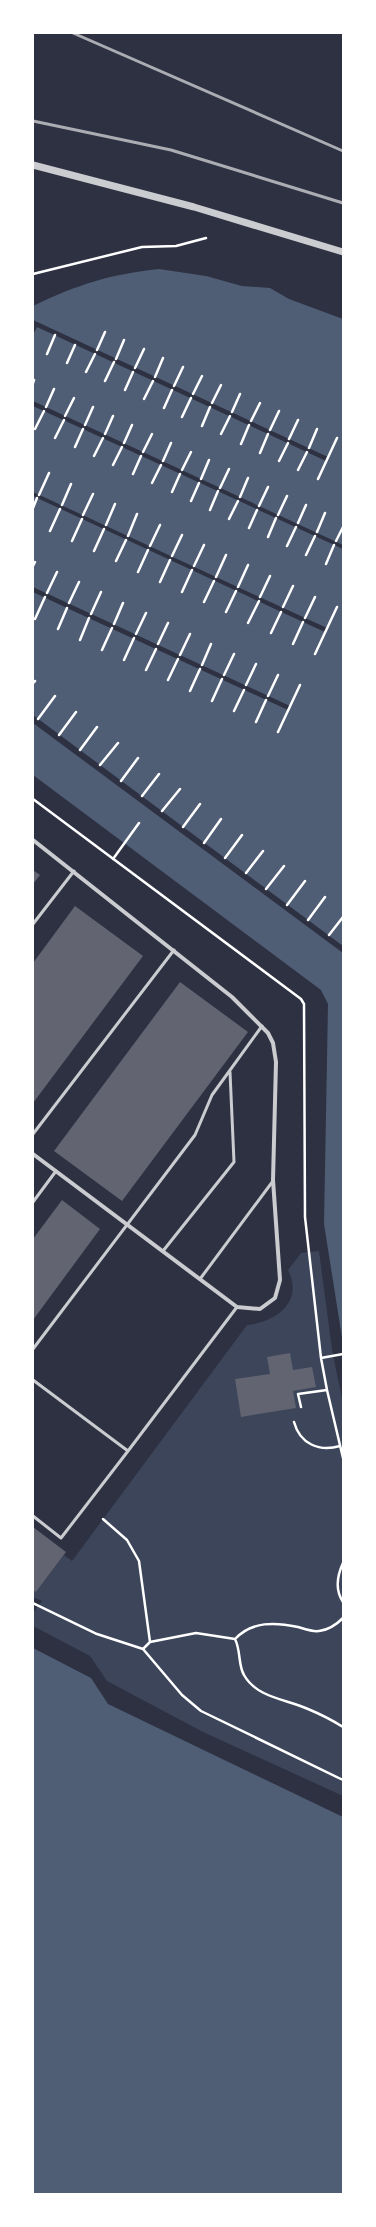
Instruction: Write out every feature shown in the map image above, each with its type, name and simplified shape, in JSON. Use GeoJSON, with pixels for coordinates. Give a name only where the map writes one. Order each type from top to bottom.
{"type":"FeatureCollection","features":[{"type":"Feature","properties":{"kind":"street"},"geometry":{"type":"LineString","coordinates":[[33,165],[194,207],[343,252]]}},
{"type":"Feature","properties":{"kind":"street"},"geometry":{"type":"LineString","coordinates":[[33,840],[232,997],[262,1026],[273,1043],[276,1062],[273,1180],[280,1272],[278,1292],[271,1303],[260,1309],[237,1306],[33,1154]]}},
{"type":"Feature","properties":{"kind":"lane"},"geometry":{"type":"LineString","coordinates":[[33,924],[74,871]]}},
{"type":"Feature","properties":{"kind":"lane"},"geometry":{"type":"LineString","coordinates":[[33,1134],[174,950]]}},
{"type":"Feature","properties":{"kind":"lane"},"geometry":{"type":"LineString","coordinates":[[33,1349],[195,1135],[212,1095],[262,1026]]}},
{"type":"Feature","properties":{"kind":"lane"},"geometry":{"type":"LineString","coordinates":[[163,1251],[234,1162],[230,1071]]}},
{"type":"Feature","properties":{"kind":"lane"},"geometry":{"type":"LineString","coordinates":[[33,1202],[56,1171]]}},
{"type":"Feature","properties":{"kind":"lane"},"geometry":{"type":"LineString","coordinates":[[200,1279],[273,1180]]}},
{"type":"Feature","properties":{"kind":"lane"},"geometry":{"type":"LineString","coordinates":[[33,1516],[61,1538],[237,1306]]}},
{"type":"Feature","properties":{"kind":"lane"},"geometry":{"type":"LineString","coordinates":[[33,1380],[128,1451]]}},
{"type":"Feature","properties":{"kind":"path"},"geometry":{"type":"LineString","coordinates":[[33,274],[134,249],[176,246],[206,238]]}},
{"type":"Feature","properties":{"kind":"path"},"geometry":{"type":"LineString","coordinates":[[97,350],[105,332]]}},
{"type":"Feature","properties":{"kind":"path"},"geometry":{"type":"LineString","coordinates":[[47,354],[55,336]]}},
{"type":"Feature","properties":{"kind":"path"},"geometry":{"type":"LineString","coordinates":[[116,359],[124,340]]}},
{"type":"Feature","properties":{"kind":"path"},"geometry":{"type":"LineString","coordinates":[[67,363],[75,345]]}},
{"type":"Feature","properties":{"kind":"path"},"geometry":{"type":"LineString","coordinates":[[135,368],[144,349]]}},
{"type":"Feature","properties":{"kind":"path"},"geometry":{"type":"LineString","coordinates":[[86,372],[95,354]]}},
{"type":"Feature","properties":{"kind":"path"},"geometry":{"type":"LineString","coordinates":[[154,377],[163,358]]}},
{"type":"Feature","properties":{"kind":"path"},"geometry":{"type":"LineString","coordinates":[[105,381],[114,362]]}},
{"type":"Feature","properties":{"kind":"path"},"geometry":{"type":"LineString","coordinates":[[174,386],[183,367]]}},
{"type":"Feature","properties":{"kind":"path"},"geometry":{"type":"LineString","coordinates":[[125,390],[133,372]]}},
{"type":"Feature","properties":{"kind":"path"},"geometry":{"type":"LineString","coordinates":[[193,394],[202,376]]}},
{"type":"Feature","properties":{"kind":"path"},"geometry":{"type":"LineString","coordinates":[[144,399],[153,380]]}},
{"type":"Feature","properties":{"kind":"path"},"geometry":{"type":"LineString","coordinates":[[212,403],[220,385]]}},
{"type":"Feature","properties":{"kind":"path"},"geometry":{"type":"LineString","coordinates":[[46,407],[54,389]]}},
{"type":"Feature","properties":{"kind":"path"},"geometry":{"type":"LineString","coordinates":[[164,408],[172,390]]}},
{"type":"Feature","properties":{"kind":"path"},"geometry":{"type":"LineString","coordinates":[[232,412],[240,394]]}},
{"type":"Feature","properties":{"kind":"path"},"geometry":{"type":"LineString","coordinates":[[65,416],[74,398]]}},
{"type":"Feature","properties":{"kind":"path"},"geometry":{"type":"LineString","coordinates":[[182,417],[191,398]]}},
{"type":"Feature","properties":{"kind":"path"},"geometry":{"type":"LineString","coordinates":[[251,421],[260,403]]}},
{"type":"Feature","properties":{"kind":"path"},"geometry":{"type":"LineString","coordinates":[[85,425],[94,407]]}},
{"type":"Feature","properties":{"kind":"path"},"geometry":{"type":"LineString","coordinates":[[202,426],[210,407]]}},
{"type":"Feature","properties":{"kind":"path"},"geometry":{"type":"LineString","coordinates":[[35,429],[44,411]]}},
{"type":"Feature","properties":{"kind":"path"},"geometry":{"type":"LineString","coordinates":[[270,430],[279,411]]}},
{"type":"Feature","properties":{"kind":"path"},"geometry":{"type":"LineString","coordinates":[[105,434],[113,416]]}},
{"type":"Feature","properties":{"kind":"path"},"geometry":{"type":"LineString","coordinates":[[221,434],[230,416]]}},
{"type":"Feature","properties":{"kind":"path"},"geometry":{"type":"LineString","coordinates":[[55,438],[64,420]]}},
{"type":"Feature","properties":{"kind":"path"},"geometry":{"type":"LineString","coordinates":[[289,439],[298,420]]}},
{"type":"Feature","properties":{"kind":"path"},"geometry":{"type":"LineString","coordinates":[[124,443],[132,425]]}},
{"type":"Feature","properties":{"kind":"path"},"geometry":{"type":"LineString","coordinates":[[241,444],[249,425]]}},
{"type":"Feature","properties":{"kind":"path"},"geometry":{"type":"LineString","coordinates":[[75,447],[83,429]]}},
{"type":"Feature","properties":{"kind":"path"},"geometry":{"type":"LineString","coordinates":[[308,448],[317,429]]}},
{"type":"Feature","properties":{"kind":"path"},"geometry":{"type":"LineString","coordinates":[[143,452],[152,434]]}},
{"type":"Feature","properties":{"kind":"path"},"geometry":{"type":"LineString","coordinates":[[260,452],[268,434]]}},
{"type":"Feature","properties":{"kind":"path"},"geometry":{"type":"LineString","coordinates":[[94,456],[103,438]]}},
{"type":"Feature","properties":{"kind":"path"},"geometry":{"type":"LineString","coordinates":[[318,480],[337,438]]}},
{"type":"Feature","properties":{"kind":"path"},"geometry":{"type":"LineString","coordinates":[[163,461],[171,442]]}},
{"type":"Feature","properties":{"kind":"path"},"geometry":{"type":"LineString","coordinates":[[279,461],[288,443]]}},
{"type":"Feature","properties":{"kind":"path"},"geometry":{"type":"LineString","coordinates":[[113,465],[122,447]]}},
{"type":"Feature","properties":{"kind":"path"},"geometry":{"type":"LineString","coordinates":[[182,470],[191,452]]}},
{"type":"Feature","properties":{"kind":"path"},"geometry":{"type":"LineString","coordinates":[[298,470],[307,452]]}},
{"type":"Feature","properties":{"kind":"path"},"geometry":{"type":"LineString","coordinates":[[133,474],[141,456]]}},
{"type":"Feature","properties":{"kind":"path"},"geometry":{"type":"LineString","coordinates":[[201,479],[210,460]]}},
{"type":"Feature","properties":{"kind":"path"},"geometry":{"type":"LineString","coordinates":[[152,483],[161,465]]}},
{"type":"Feature","properties":{"kind":"path"},"geometry":{"type":"LineString","coordinates":[[220,488],[229,469]]}},
{"type":"Feature","properties":{"kind":"path"},"geometry":{"type":"LineString","coordinates":[[39,494],[49,473]]}},
{"type":"Feature","properties":{"kind":"path"},"geometry":{"type":"LineString","coordinates":[[172,492],[180,474]]}},
{"type":"Feature","properties":{"kind":"path"},"geometry":{"type":"LineString","coordinates":[[240,497],[248,478]]}},
{"type":"Feature","properties":{"kind":"path"},"geometry":{"type":"LineString","coordinates":[[190,501],[199,482]]}},
{"type":"Feature","properties":{"kind":"path"},"geometry":{"type":"LineString","coordinates":[[62,505],[71,484]]}},
{"type":"Feature","properties":{"kind":"path"},"geometry":{"type":"LineString","coordinates":[[259,506],[268,487]]}},
{"type":"Feature","properties":{"kind":"path"},"geometry":{"type":"LineString","coordinates":[[210,510],[218,491]]}},
{"type":"Feature","properties":{"kind":"path"},"geometry":{"type":"LineString","coordinates":[[83,515],[93,494]]}},
{"type":"Feature","properties":{"kind":"path"},"geometry":{"type":"LineString","coordinates":[[278,514],[287,496]]}},
{"type":"Feature","properties":{"kind":"path"},"geometry":{"type":"LineString","coordinates":[[33,508],[37,498]]}},
{"type":"Feature","properties":{"kind":"path"},"geometry":{"type":"LineString","coordinates":[[229,519],[238,501]]}},
{"type":"Feature","properties":{"kind":"path"},"geometry":{"type":"LineString","coordinates":[[106,525],[115,504]]}},
{"type":"Feature","properties":{"kind":"path"},"geometry":{"type":"LineString","coordinates":[[298,523],[306,504]]}},
{"type":"Feature","properties":{"kind":"path"},"geometry":{"type":"LineString","coordinates":[[50,531],[60,509]]}},
{"type":"Feature","properties":{"kind":"path"},"geometry":{"type":"LineString","coordinates":[[249,528],[257,510]]}},
{"type":"Feature","properties":{"kind":"path"},"geometry":{"type":"LineString","coordinates":[[317,532],[326,513]]}},
{"type":"Feature","properties":{"kind":"path"},"geometry":{"type":"LineString","coordinates":[[128,536],[137,514]]}},
{"type":"Feature","properties":{"kind":"path"},"geometry":{"type":"LineString","coordinates":[[268,537],[276,518]]}},
{"type":"Feature","properties":{"kind":"path"},"geometry":{"type":"LineString","coordinates":[[72,541],[82,519]]}},
{"type":"Feature","properties":{"kind":"path"},"geometry":{"type":"LineString","coordinates":[[150,546],[160,524]]}},
{"type":"Feature","properties":{"kind":"path"},"geometry":{"type":"LineString","coordinates":[[336,542],[343,526]]}},
{"type":"Feature","properties":{"kind":"path"},"geometry":{"type":"LineString","coordinates":[[287,546],[296,527]]}},
{"type":"Feature","properties":{"kind":"path"},"geometry":{"type":"LineString","coordinates":[[94,551],[104,529]]}},
{"type":"Feature","properties":{"kind":"path"},"geometry":{"type":"LineString","coordinates":[[172,556],[182,535]]}},
{"type":"Feature","properties":{"kind":"path"},"geometry":{"type":"LineString","coordinates":[[306,554],[315,536]]}},
{"type":"Feature","properties":{"kind":"path"},"geometry":{"type":"LineString","coordinates":[[116,562],[126,540]]}},
{"type":"Feature","properties":{"kind":"path"},"geometry":{"type":"LineString","coordinates":[[194,566],[204,545]]}},
{"type":"Feature","properties":{"kind":"path"},"geometry":{"type":"LineString","coordinates":[[326,564],[334,545]]}},
{"type":"Feature","properties":{"kind":"path"},"geometry":{"type":"LineString","coordinates":[[138,572],[148,550]]}},
{"type":"Feature","properties":{"kind":"path"},"geometry":{"type":"LineString","coordinates":[[216,576],[226,555]]}},
{"type":"Feature","properties":{"kind":"path"},"geometry":{"type":"LineString","coordinates":[[160,582],[170,560]]}},
{"type":"Feature","properties":{"kind":"path"},"geometry":{"type":"LineString","coordinates":[[33,566],[35,562]]}},
{"type":"Feature","properties":{"kind":"path"},"geometry":{"type":"LineString","coordinates":[[238,586],[248,565]]}},
{"type":"Feature","properties":{"kind":"path"},"geometry":{"type":"LineString","coordinates":[[182,592],[192,570]]}},
{"type":"Feature","properties":{"kind":"path"},"geometry":{"type":"LineString","coordinates":[[47,593],[56,572]]}},
{"type":"Feature","properties":{"kind":"path"},"geometry":{"type":"LineString","coordinates":[[260,597],[270,576]]}},
{"type":"Feature","properties":{"kind":"path"},"geometry":{"type":"LineString","coordinates":[[204,602],[214,581]]}},
{"type":"Feature","properties":{"kind":"path"},"geometry":{"type":"LineString","coordinates":[[69,604],[79,582]]}},
{"type":"Feature","properties":{"kind":"path"},"geometry":{"type":"LineString","coordinates":[[283,607],[293,586]]}},
{"type":"Feature","properties":{"kind":"path"},"geometry":{"type":"LineString","coordinates":[[226,612],[236,591]]}},
{"type":"Feature","properties":{"kind":"path"},"geometry":{"type":"LineString","coordinates":[[91,614],[101,592]]}},
{"type":"Feature","properties":{"kind":"path"},"geometry":{"type":"LineString","coordinates":[[305,618],[315,596]]}},
{"type":"Feature","properties":{"kind":"path"},"geometry":{"type":"LineString","coordinates":[[35,619],[45,597]]}},
{"type":"Feature","properties":{"kind":"path"},"geometry":{"type":"LineString","coordinates":[[248,623],[259,601]]}},
{"type":"Feature","properties":{"kind":"path"},"geometry":{"type":"LineString","coordinates":[[114,624],[123,603]]}},
{"type":"Feature","properties":{"kind":"path"},"geometry":{"type":"LineString","coordinates":[[315,654],[337,607]]}},
{"type":"Feature","properties":{"kind":"path"},"geometry":{"type":"LineString","coordinates":[[58,629],[67,608]]}},
{"type":"Feature","properties":{"kind":"path"},"geometry":{"type":"LineString","coordinates":[[271,633],[281,612]]}},
{"type":"Feature","properties":{"kind":"path"},"geometry":{"type":"LineString","coordinates":[[136,634],[146,613]]}},
{"type":"Feature","properties":{"kind":"path"},"geometry":{"type":"LineString","coordinates":[[80,640],[89,618]]}},
{"type":"Feature","properties":{"kind":"path"},"geometry":{"type":"LineString","coordinates":[[293,644],[303,622]]}},
{"type":"Feature","properties":{"kind":"path"},"geometry":{"type":"LineString","coordinates":[[158,644],[168,623]]}},
{"type":"Feature","properties":{"kind":"path"},"geometry":{"type":"LineString","coordinates":[[102,650],[112,628]]}},
{"type":"Feature","properties":{"kind":"path"},"geometry":{"type":"LineString","coordinates":[[180,655],[190,634]]}},
{"type":"Feature","properties":{"kind":"path"},"geometry":{"type":"LineString","coordinates":[[124,660],[134,638]]}},
{"type":"Feature","properties":{"kind":"path"},"geometry":{"type":"LineString","coordinates":[[202,665],[211,644]]}},
{"type":"Feature","properties":{"kind":"path"},"geometry":{"type":"LineString","coordinates":[[146,670],[156,648]]}},
{"type":"Feature","properties":{"kind":"path"},"geometry":{"type":"LineString","coordinates":[[224,675],[234,654]]}},
{"type":"Feature","properties":{"kind":"path"},"geometry":{"type":"LineString","coordinates":[[168,680],[178,659]]}},
{"type":"Feature","properties":{"kind":"path"},"geometry":{"type":"LineString","coordinates":[[246,686],[256,664]]}},
{"type":"Feature","properties":{"kind":"path"},"geometry":{"type":"LineString","coordinates":[[190,691],[200,669]]}},
{"type":"Feature","properties":{"kind":"path"},"geometry":{"type":"LineString","coordinates":[[268,696],[278,675]]}},
{"type":"Feature","properties":{"kind":"path"},"geometry":{"type":"LineString","coordinates":[[212,701],[222,679]]}},
{"type":"Feature","properties":{"kind":"path"},"geometry":{"type":"LineString","coordinates":[[278,732],[300,685]]}},
{"type":"Feature","properties":{"kind":"path"},"geometry":{"type":"LineString","coordinates":[[234,711],[244,690]]}},
{"type":"Feature","properties":{"kind":"path"},"geometry":{"type":"LineString","coordinates":[[38,719],[55,696]]}},
{"type":"Feature","properties":{"kind":"path"},"geometry":{"type":"LineString","coordinates":[[256,722],[266,700]]}},
{"type":"Feature","properties":{"kind":"path"},"geometry":{"type":"LineString","coordinates":[[59,735],[76,712]]}},
{"type":"Feature","properties":{"kind":"path"},"geometry":{"type":"LineString","coordinates":[[80,750],[97,728]]}},
{"type":"Feature","properties":{"kind":"path"},"geometry":{"type":"LineString","coordinates":[[100,765],[118,743]]}},
{"type":"Feature","properties":{"kind":"path"},"geometry":{"type":"LineString","coordinates":[[121,781],[138,758]]}},
{"type":"Feature","properties":{"kind":"path"},"geometry":{"type":"LineString","coordinates":[[142,796],[159,774]]}},
{"type":"Feature","properties":{"kind":"path"},"geometry":{"type":"LineString","coordinates":[[162,811],[180,789]]}},
{"type":"Feature","properties":{"kind":"path"},"geometry":{"type":"LineString","coordinates":[[33,799],[301,999],[304,1004],[305,1217],[321,1358],[343,1458]]}},
{"type":"Feature","properties":{"kind":"path"},"geometry":{"type":"LineString","coordinates":[[183,827],[200,804]]}},
{"type":"Feature","properties":{"kind":"path"},"geometry":{"type":"LineString","coordinates":[[204,843],[221,820]]}},
{"type":"Feature","properties":{"kind":"path"},"geometry":{"type":"LineString","coordinates":[[113,859],[139,822]]}},
{"type":"Feature","properties":{"kind":"path"},"geometry":{"type":"LineString","coordinates":[[225,858],[242,835]]}},
{"type":"Feature","properties":{"kind":"path"},"geometry":{"type":"LineString","coordinates":[[246,873],[263,851]]}},
{"type":"Feature","properties":{"kind":"path"},"geometry":{"type":"LineString","coordinates":[[266,889],[284,866]]}},
{"type":"Feature","properties":{"kind":"path"},"geometry":{"type":"LineString","coordinates":[[287,905],[305,882]]}},
{"type":"Feature","properties":{"kind":"path"},"geometry":{"type":"LineString","coordinates":[[308,920],[325,897]]}},
{"type":"Feature","properties":{"kind":"path"},"geometry":{"type":"LineString","coordinates":[[329,935],[343,917]]}},
{"type":"Feature","properties":{"kind":"path"},"geometry":{"type":"LineString","coordinates":[[321,1358],[343,1354]]}},
{"type":"Feature","properties":{"kind":"path"},"geometry":{"type":"LineString","coordinates":[[301,1408],[298,1394],[327,1390]]}},
{"type":"Feature","properties":{"kind":"path"},"geometry":{"type":"LineString","coordinates":[[294,1422],[302,1438],[310,1445],[331,1449],[340,1446]]}},
{"type":"Feature","properties":{"kind":"path"},"geometry":{"type":"LineString","coordinates":[[103,1519],[127,1540],[139,1561],[150,1642]]}},
{"type":"Feature","properties":{"kind":"path"},"geometry":{"type":"LineString","coordinates":[[343,1564],[338,1575],[337,1587],[343,1602]]}},
{"type":"Feature","properties":{"kind":"path"},"geometry":{"type":"LineString","coordinates":[[33,1603],[97,1634],[143,1649],[182,1695],[201,1711],[343,1780]]}},
{"type":"Feature","properties":{"kind":"path"},"geometry":{"type":"LineString","coordinates":[[235,1639],[243,1630],[263,1625],[282,1624],[319,1631],[329,1628],[343,1618]]}},
{"type":"Feature","properties":{"kind":"path"},"geometry":{"type":"LineString","coordinates":[[143,1649],[150,1642],[196,1633],[235,1639]]}},
{"type":"Feature","properties":{"kind":"path"},"geometry":{"type":"LineString","coordinates":[[235,1639],[240,1649],[242,1672],[252,1685],[274,1698],[306,1708],[343,1727]]}},
{"type":"Feature","properties":{"kind":"shaded area"},"geometry":{"type":"Polygon","coordinates":[[[159,269],[206,276],[242,286],[270,288],[289,299],[343,319],[343,1344],[324,1224],[328,1004],[321,990],[33,775],[33,306],[79,286],[109,277],[159,269]]]}},
{"type":"Feature","properties":{"kind":"shaded area"},"geometry":{"type":"Polygon","coordinates":[[[319,1251],[332,1349],[343,1404],[343,1796],[203,1732],[107,1681],[90,1656],[33,1626],[33,1613],[42,1601],[33,1597],[33,1590],[36,1592],[64,1555],[72,1561],[247,1325],[268,1320],[277,1315],[290,1301],[292,1281],[288,1270],[301,1253],[319,1251]]]}},
{"type":"Feature","properties":{"kind":"shaded area"},"geometry":{"type":"Polygon","coordinates":[[[33,1648],[91,1678],[108,1704],[343,1817],[343,2194],[33,2194],[33,1648]]]}},
{"type":"Feature","properties":{"kind":"pier"},"geometry":{"type":"Polygon","coordinates":[[[33,320],[328,457],[326,461],[37,327],[33,335],[33,320]]]}},
{"type":"Feature","properties":{"kind":"pier"},"geometry":{"type":"Polygon","coordinates":[[[33,401],[343,545],[343,549],[33,406],[33,401]]]}},
{"type":"Feature","properties":{"kind":"pier"},"geometry":{"type":"Polygon","coordinates":[[[33,492],[327,628],[325,632],[303,622],[33,496],[33,492]]]}},
{"type":"Feature","properties":{"kind":"pier"},"geometry":{"type":"Polygon","coordinates":[[[33,587],[290,706],[288,710],[67,608],[33,592],[33,587]]]}},
{"type":"Feature","properties":{"kind":"pier"},"geometry":{"type":"Polygon","coordinates":[[[33,715],[343,946],[343,953],[33,723],[33,715]]]}},
{"type":"Feature","properties":{"kind":"building"},"geometry":{"type":"Polygon","coordinates":[[[33,870],[40,875],[33,884],[33,870]]]}},
{"type":"Feature","properties":{"kind":"building"},"geometry":{"type":"Polygon","coordinates":[[[75,906],[143,956],[33,1103],[33,963],[75,906]]]}},
{"type":"Feature","properties":{"kind":"building"},"geometry":{"type":"Polygon","coordinates":[[[180,982],[248,1032],[122,1201],[54,1151],[180,982]]]}},
{"type":"Feature","properties":{"kind":"building"},"geometry":{"type":"Polygon","coordinates":[[[62,1200],[100,1229],[33,1320],[33,1239],[62,1200]]]}},
{"type":"Feature","properties":{"kind":"building"},"geometry":{"type":"Polygon","coordinates":[[[290,1353],[293,1370],[312,1367],[316,1387],[293,1391],[296,1408],[241,1417],[235,1379],[270,1374],[267,1357],[290,1353]]]}},
{"type":"Feature","properties":{"kind":"building"},"geometry":{"type":"Polygon","coordinates":[[[33,1527],[66,1552],[36,1592],[33,1590],[33,1527]]]}},
{"type":"Feature","properties":{"kind":"railway"},"geometry":{"type":"LineString","coordinates":[[73,33],[343,151]]}},
{"type":"Feature","properties":{"kind":"railway"},"geometry":{"type":"LineString","coordinates":[[33,121],[171,150],[343,203]]}}]}
